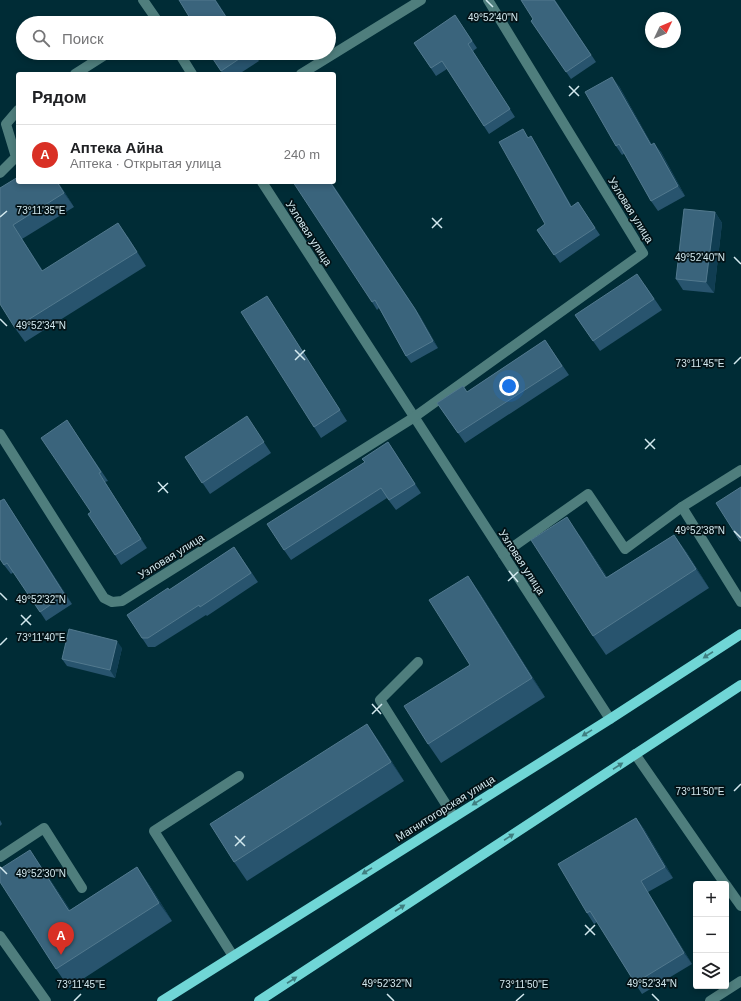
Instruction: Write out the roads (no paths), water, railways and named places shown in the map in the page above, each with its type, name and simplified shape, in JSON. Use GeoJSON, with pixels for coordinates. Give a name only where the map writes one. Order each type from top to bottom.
{"type":"FeatureCollection","features":[{"type":"Feature","properties":{"kind":"main road","name":"Магнитогорская улица"},"geometry":{"type":"LineString","coordinates":[[162,1001],[610,719],[741,634]]}},
{"type":"Feature","properties":{"kind":"main road"},"geometry":{"type":"LineString","coordinates":[[259,1001],[741,685]]}},
{"type":"Feature","properties":{"kind":"street"},"geometry":{"type":"LineString","coordinates":[[144,0],[154,16]]}},
{"type":"Feature","properties":{"kind":"street"},"geometry":{"type":"LineString","coordinates":[[336,52],[421,0]]}},
{"type":"Feature","properties":{"kind":"street","name":"Узловая улица"},"geometry":{"type":"LineString","coordinates":[[0,434],[104,598],[112,602],[122,601],[413,418],[643,253],[488,0]]}},
{"type":"Feature","properties":{"kind":"street"},"geometry":{"type":"LineString","coordinates":[[78,72],[97,60]]}},
{"type":"Feature","properties":{"kind":"street"},"geometry":{"type":"LineString","coordinates":[[183,60],[191,72]]}},
{"type":"Feature","properties":{"kind":"street"},"geometry":{"type":"LineString","coordinates":[[304,72],[324,60]]}},
{"type":"Feature","properties":{"kind":"street"},"geometry":{"type":"LineString","coordinates":[[0,173],[16,157],[6,124],[16,112]]}},
{"type":"Feature","properties":{"kind":"street","name":"Узловая улица"},"geometry":{"type":"LineString","coordinates":[[263,184],[413,418],[610,719]]}},
{"type":"Feature","properties":{"kind":"street"},"geometry":{"type":"LineString","coordinates":[[503,554],[588,494],[625,549],[682,507],[741,470]]}},
{"type":"Feature","properties":{"kind":"street"},"geometry":{"type":"LineString","coordinates":[[682,507],[741,602]]}},
{"type":"Feature","properties":{"kind":"street"},"geometry":{"type":"LineString","coordinates":[[418,662],[380,700],[454,817]]}},
{"type":"Feature","properties":{"kind":"street"},"geometry":{"type":"LineString","coordinates":[[635,754],[724,881]]}},
{"type":"Feature","properties":{"kind":"street"},"geometry":{"type":"LineString","coordinates":[[233,956],[154,831],[239,776]]}},
{"type":"Feature","properties":{"kind":"street"},"geometry":{"type":"LineString","coordinates":[[0,857],[44,828],[82,888]]}},
{"type":"Feature","properties":{"kind":"street"},"geometry":{"type":"LineString","coordinates":[[729,888],[741,906]]}},
{"type":"Feature","properties":{"kind":"street"},"geometry":{"type":"LineString","coordinates":[[0,936],[46,1001]]}},
{"type":"Feature","properties":{"kind":"street"},"geometry":{"type":"LineString","coordinates":[[710,1001],[741,981]]}},
{"type":"Feature","properties":{"kind":"place","name":"Аптека Айна"},"geometry":{"type":"Point","coordinates":[61,955]}}]}
